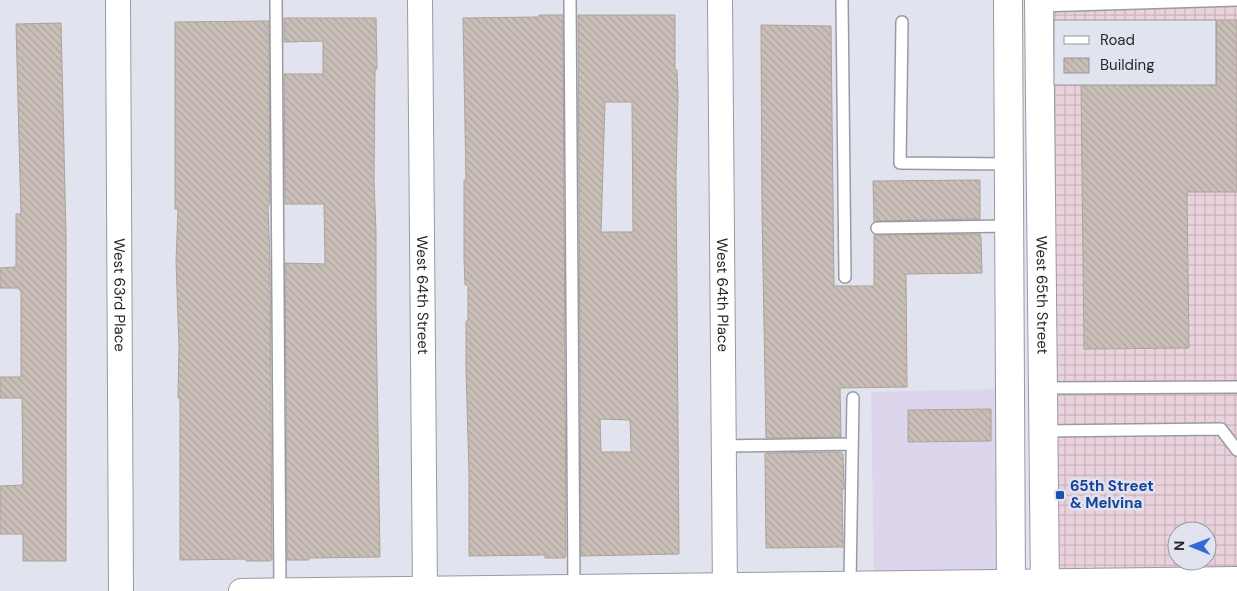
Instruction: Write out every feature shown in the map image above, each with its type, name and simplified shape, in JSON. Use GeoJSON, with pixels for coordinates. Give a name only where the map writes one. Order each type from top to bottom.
{"type":"FeatureCollection","features":[{"type":"Feature","properties":{"kind":"street","name":"West 63rd Place"},"geometry":{"type":"LineString","coordinates":[[118,0],[121,591]]}},
{"type":"Feature","properties":{"kind":"street","name":"West 64th Street"},"geometry":{"type":"LineString","coordinates":[[420,0],[425,590]]}},
{"type":"Feature","properties":{"kind":"street","name":"West 64th Place"},"geometry":{"type":"LineString","coordinates":[[720,0],[725,588]]}},
{"type":"Feature","properties":{"kind":"street"},"geometry":{"type":"LineString","coordinates":[[1008,0],[1011,587]]}},
{"type":"Feature","properties":{"kind":"street","name":"West 65th Street"},"geometry":{"type":"LineString","coordinates":[[1039,3],[1044,587]]}},
{"type":"Feature","properties":{"kind":"street"},"geometry":{"type":"LineString","coordinates":[[241,591],[725,588],[850,584],[1044,587],[1237,579]]}},
{"type":"Feature","properties":{"kind":"lane"},"geometry":{"type":"LineString","coordinates":[[276,0],[280,591]]}},
{"type":"Feature","properties":{"kind":"lane"},"geometry":{"type":"LineString","coordinates":[[570,0],[574,589]]}},
{"type":"Feature","properties":{"kind":"lane"},"geometry":{"type":"LineString","coordinates":[[842,0],[845,277]]}},
{"type":"Feature","properties":{"kind":"lane"},"geometry":{"type":"LineString","coordinates":[[1039,3],[1129,5],[1162,1],[1237,0]]}},
{"type":"Feature","properties":{"kind":"lane"},"geometry":{"type":"LineString","coordinates":[[902,22],[900,163],[1009,164]]}},
{"type":"Feature","properties":{"kind":"lane"},"geometry":{"type":"LineString","coordinates":[[877,228],[1009,226]]}},
{"type":"Feature","properties":{"kind":"lane"},"geometry":{"type":"LineString","coordinates":[[1043,388],[1237,387]]}},
{"type":"Feature","properties":{"kind":"lane"},"geometry":{"type":"LineString","coordinates":[[850,584],[853,398]]}},
{"type":"Feature","properties":{"kind":"lane"},"geometry":{"type":"LineString","coordinates":[[1043,431],[1221,429],[1237,450]]}},
{"type":"Feature","properties":{"kind":"lane"},"geometry":{"type":"LineString","coordinates":[[724,446],[852,444]]}},
{"type":"Feature","properties":{"kind":"shaded area"},"geometry":{"type":"Polygon","coordinates":[[[1046,0],[1237,0],[1237,591],[1053,591],[1046,0]]]}},
{"type":"Feature","properties":{"kind":"shaded area"},"geometry":{"type":"Polygon","coordinates":[[[1001,389],[1004,570],[874,571],[871,392],[1001,389]]]}},
{"type":"Feature","properties":{"kind":"building"},"geometry":{"type":"Polygon","coordinates":[[[539,15],[563,15],[566,556],[565,558],[545,558],[545,555],[469,556],[466,370],[468,285],[465,285],[464,258],[464,180],[466,180],[463,18],[539,17],[539,15]]]}},
{"type":"Feature","properties":{"kind":"building"},"geometry":{"type":"Polygon","coordinates":[[[578,15],[675,15],[675,70],[677,70],[678,97],[676,175],[679,554],[581,556],[578,15]],[[605,102],[601,232],[633,232],[632,102],[605,102]],[[600,419],[601,452],[631,452],[630,420],[600,419]]]}},
{"type":"Feature","properties":{"kind":"building"},"geometry":{"type":"Polygon","coordinates":[[[284,18],[376,18],[377,69],[375,69],[374,181],[380,557],[287,560],[285,263],[325,264],[324,204],[285,204],[284,74],[323,74],[323,41],[284,42],[284,18]]]}},
{"type":"Feature","properties":{"kind":"building"},"geometry":{"type":"Polygon","coordinates":[[[1217,20],[1237,20],[1237,192],[1187,192],[1189,348],[1084,349],[1081,85],[1217,85],[1217,20]]]}},
{"type":"Feature","properties":{"kind":"building"},"geometry":{"type":"Polygon","coordinates":[[[269,21],[270,204],[268,206],[272,560],[180,560],[180,398],[178,398],[179,346],[176,262],[178,209],[175,209],[175,22],[269,21]]]}},
{"type":"Feature","properties":{"kind":"building"},"geometry":{"type":"Polygon","coordinates":[[[61,23],[66,236],[66,561],[23,561],[23,534],[0,534],[0,486],[23,485],[22,398],[0,398],[0,377],[21,377],[21,290],[19,288],[0,288],[0,268],[16,267],[16,214],[21,214],[16,24],[61,23]]]}},
{"type":"Feature","properties":{"kind":"building"},"geometry":{"type":"Polygon","coordinates":[[[761,25],[831,26],[834,286],[874,286],[874,235],[980,234],[981,238],[982,273],[906,274],[907,387],[840,388],[841,437],[766,438],[761,25]]]}},
{"type":"Feature","properties":{"kind":"building"},"geometry":{"type":"Polygon","coordinates":[[[980,180],[980,219],[874,221],[873,181],[980,180]]]}},
{"type":"Feature","properties":{"kind":"building"},"geometry":{"type":"Polygon","coordinates":[[[991,409],[991,441],[908,442],[908,410],[991,409]]]}},
{"type":"Feature","properties":{"kind":"building"},"geometry":{"type":"Polygon","coordinates":[[[841,452],[843,454],[844,489],[842,489],[843,547],[766,548],[765,454],[841,452]]]}},
{"type":"Feature","properties":{"kind":"place","name":"65th Street & Melvina"},"geometry":{"type":"Point","coordinates":[1060,495]}}]}
